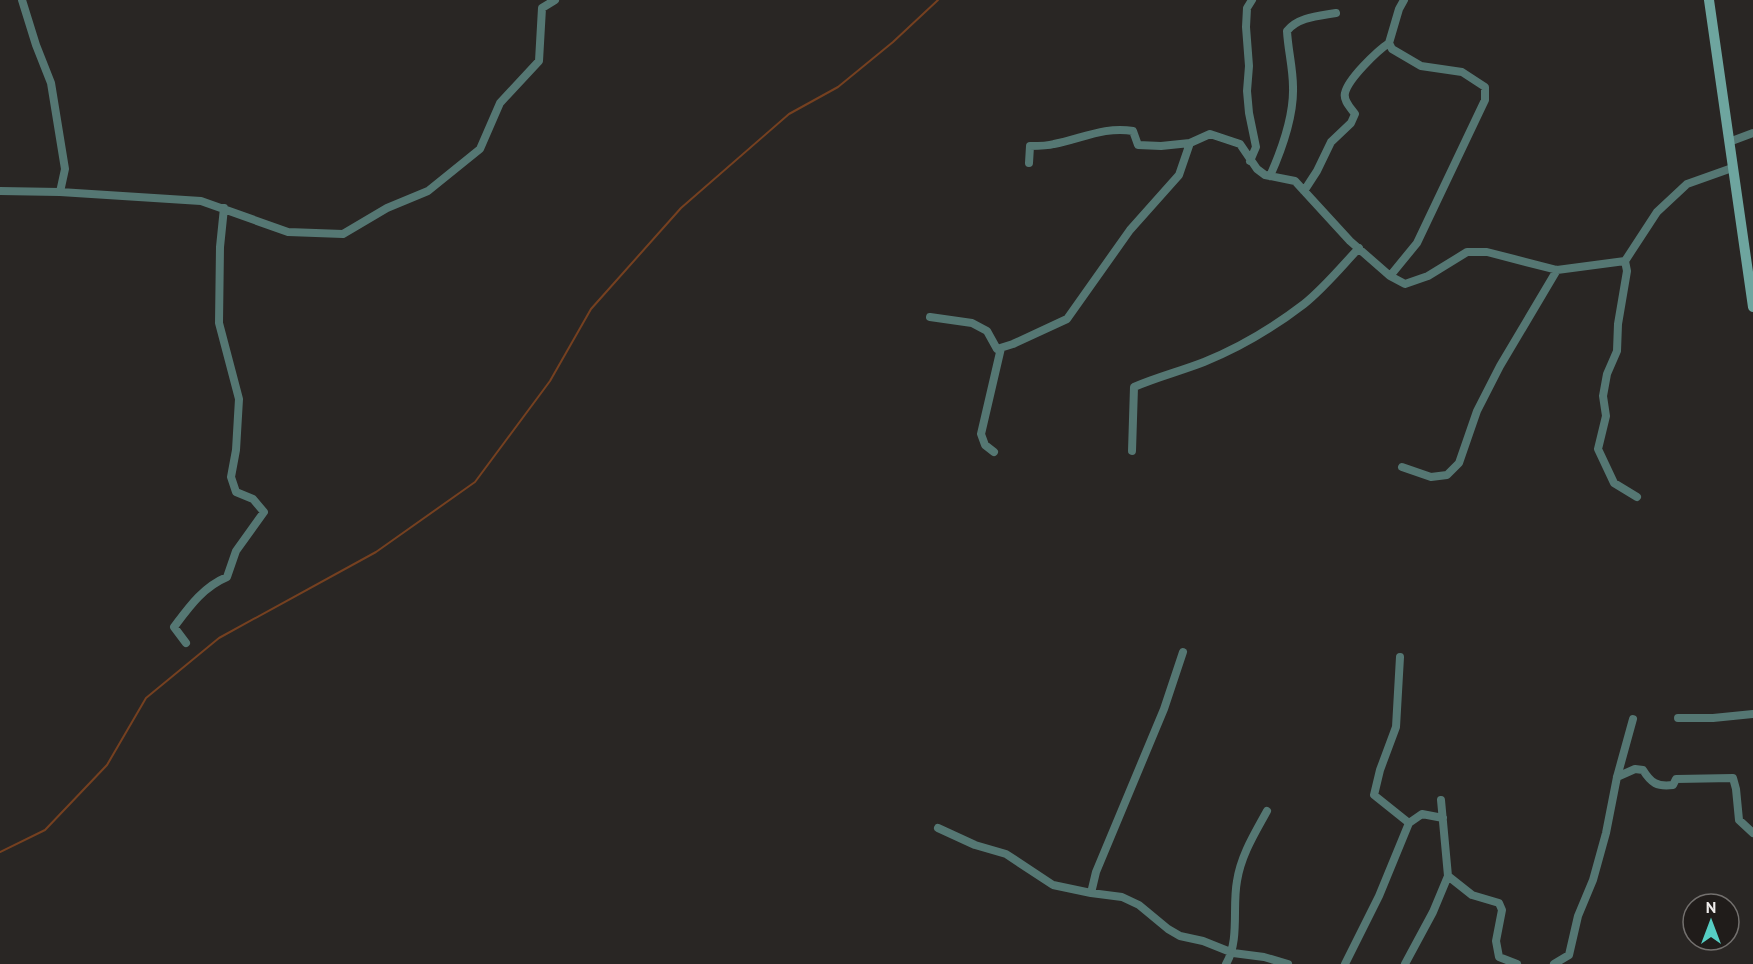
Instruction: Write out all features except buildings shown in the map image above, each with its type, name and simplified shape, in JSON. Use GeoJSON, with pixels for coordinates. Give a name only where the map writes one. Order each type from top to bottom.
{"type":"FeatureCollection","features":[{"type":"Feature","properties":{"kind":"main road"},"geometry":{"type":"LineString","coordinates":[[1709,0],[1753,307]]}},
{"type":"Feature","properties":{"kind":"street"},"geometry":{"type":"LineString","coordinates":[[22,0],[51,83],[66,169],[60,192]]}},
{"type":"Feature","properties":{"kind":"street"},"geometry":{"type":"LineString","coordinates":[[0,191],[60,192],[201,201],[288,232],[343,234],[387,207],[428,191],[480,149],[500,103],[539,61],[542,8],[555,0]]}},
{"type":"Feature","properties":{"kind":"street"},"geometry":{"type":"LineString","coordinates":[[1250,161],[1256,147],[1247,92],[1249,66],[1247,8],[1252,0]]}},
{"type":"Feature","properties":{"kind":"street"},"geometry":{"type":"LineString","coordinates":[[1304,191],[1331,142],[1351,123],[1355,114],[1345,100],[1344,93],[1376,53],[1389,43],[1404,0]]}},
{"type":"Feature","properties":{"kind":"street"},"geometry":{"type":"LineString","coordinates":[[1270,176],[1280,155],[1287,130],[1292,97],[1293,80],[1287,31],[1293,24],[1308,18],[1336,13]]}},
{"type":"Feature","properties":{"kind":"street"},"geometry":{"type":"LineString","coordinates":[[1389,43],[1392,49],[1421,66],[1462,72],[1485,87],[1485,100],[1417,243],[1390,276]]}},
{"type":"Feature","properties":{"kind":"street"},"geometry":{"type":"LineString","coordinates":[[1029,163],[1030,146],[1054,144],[1119,128],[1133,131],[1138,145],[1161,146],[1190,143],[1210,134],[1224,137],[1240,144],[1250,161],[1265,175],[1295,181],[1350,241],[1390,276],[1405,284],[1428,276],[1467,252],[1487,252],[1557,270],[1625,261]]}},
{"type":"Feature","properties":{"kind":"street"},"geometry":{"type":"LineString","coordinates":[[1729,142],[1753,133]]}},
{"type":"Feature","properties":{"kind":"street"},"geometry":{"type":"LineString","coordinates":[[930,317],[972,322],[987,331],[997,349],[1067,319],[1130,230],[1179,175],[1190,143]]}},
{"type":"Feature","properties":{"kind":"street"},"geometry":{"type":"LineString","coordinates":[[1637,497],[1614,483],[1598,449],[1606,416],[1603,396],[1607,374],[1617,351],[1618,324],[1627,271],[1625,261],[1657,212],[1687,184],[1732,168]]}},
{"type":"Feature","properties":{"kind":"street"},"geometry":{"type":"LineString","coordinates":[[186,643],[174,627],[190,606],[212,584],[227,577],[236,551],[264,512],[253,499],[236,492],[231,477],[236,450],[239,399],[219,323],[220,247],[224,208]]}},
{"type":"Feature","properties":{"kind":"street"},"geometry":{"type":"LineString","coordinates":[[1132,451],[1134,387],[1204,362],[1238,346],[1268,328],[1305,303],[1359,248]]}},
{"type":"Feature","properties":{"kind":"street"},"geometry":{"type":"LineString","coordinates":[[1402,467],[1431,477],[1447,475],[1459,463],[1477,411],[1500,366],[1557,270]]}},
{"type":"Feature","properties":{"kind":"street"},"geometry":{"type":"LineString","coordinates":[[994,452],[985,445],[981,434],[1001,348]]}},
{"type":"Feature","properties":{"kind":"street"},"geometry":{"type":"LineString","coordinates":[[1091,893],[1096,872],[1164,709],[1183,652]]}},
{"type":"Feature","properties":{"kind":"street"},"geometry":{"type":"LineString","coordinates":[[1400,657],[1396,727],[1380,770],[1374,795],[1409,823]]}},
{"type":"Feature","properties":{"kind":"street"},"geometry":{"type":"LineString","coordinates":[[1678,718],[1713,718],[1753,714]]}},
{"type":"Feature","properties":{"kind":"street"},"geometry":{"type":"LineString","coordinates":[[1564,964],[1569,955],[1578,916],[1593,880],[1633,718]]}},
{"type":"Feature","properties":{"kind":"street"},"geometry":{"type":"LineString","coordinates":[[1617,777],[1635,769],[1643,770],[1649,780],[1662,787],[1673,785],[1676,779],[1733,778],[1738,820],[1753,833]]}},
{"type":"Feature","properties":{"kind":"street"},"geometry":{"type":"LineString","coordinates":[[1405,964],[1433,912],[1448,876],[1441,800]]}},
{"type":"Feature","properties":{"kind":"street"},"geometry":{"type":"LineString","coordinates":[[1226,964],[1233,953],[1237,880],[1243,858],[1267,811]]}},
{"type":"Feature","properties":{"kind":"street"},"geometry":{"type":"LineString","coordinates":[[1345,964],[1379,896],[1409,823],[1422,814],[1443,818]]}},
{"type":"Feature","properties":{"kind":"street"},"geometry":{"type":"LineString","coordinates":[[938,828],[969,843],[1006,854],[1053,885],[1122,897],[1138,904],[1180,936],[1203,941],[1233,953],[1264,957],[1288,964]]}},
{"type":"Feature","properties":{"kind":"street"},"geometry":{"type":"LineString","coordinates":[[1448,876],[1472,895],[1499,903],[1502,910],[1496,941],[1499,957],[1517,964]]}},
{"type":"Feature","properties":{"kind":"street"},"geometry":{"type":"LineString","coordinates":[[1554,964],[1569,955]]}},
{"type":"Feature","properties":{"kind":"waterway"},"geometry":{"type":"LineString","coordinates":[[0,852],[45,830],[107,765],[146,698],[219,638],[376,552],[475,482],[550,381],[591,309],[681,208],[789,114],[838,87],[893,42],[938,0]]}}]}
